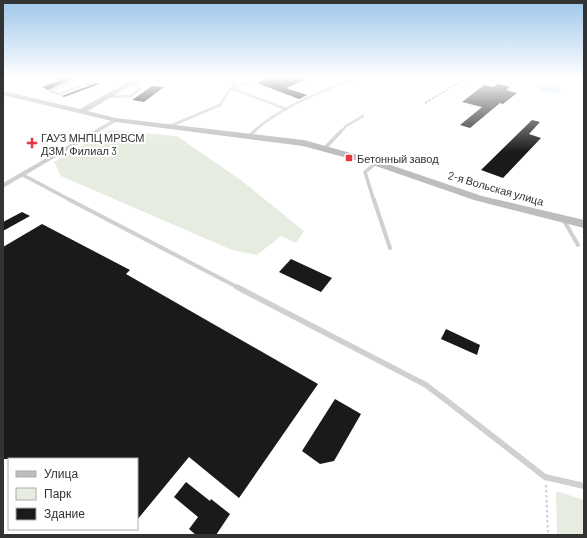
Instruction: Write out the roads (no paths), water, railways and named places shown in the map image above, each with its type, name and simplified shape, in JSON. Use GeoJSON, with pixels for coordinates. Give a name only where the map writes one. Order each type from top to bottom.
{"type":"FeatureCollection","features":[{"type":"Feature","properties":{"kind":"main road","name":"2-я Вольская улица"},"geometry":{"type":"LineString","coordinates":[[40,102],[116,120],[250,135],[325,148],[376,163],[478,198],[584,224]]}},
{"type":"Feature","properties":{"kind":"main road"},"geometry":{"type":"LineString","coordinates":[[81,112],[100,102]]}},
{"type":"Feature","properties":{"kind":"street"},"geometry":{"type":"LineString","coordinates":[[3,186],[116,120]]}},
{"type":"Feature","properties":{"kind":"lane"},"geometry":{"type":"LineString","coordinates":[[168,127],[220,105],[222,102]]}},
{"type":"Feature","properties":{"kind":"lane"},"geometry":{"type":"LineString","coordinates":[[268,102],[286,109]]}},
{"type":"Feature","properties":{"kind":"lane"},"geometry":{"type":"LineString","coordinates":[[250,135],[258,126],[286,109],[302,102]]}},
{"type":"Feature","properties":{"kind":"lane"},"geometry":{"type":"LineString","coordinates":[[325,148],[346,126],[364,116]]}},
{"type":"Feature","properties":{"kind":"lane"},"geometry":{"type":"LineString","coordinates":[[376,163],[365,172],[390,248]]}},
{"type":"Feature","properties":{"kind":"lane"},"geometry":{"type":"LineString","coordinates":[[23,175],[426,385],[545,477],[584,486]]}},
{"type":"Feature","properties":{"kind":"lane"},"geometry":{"type":"LineString","coordinates":[[563,219],[578,245]]}},
{"type":"Feature","properties":{"kind":"place","name":"ГАУЗ МНПЦ МРВСМ ДЗМ, Филиал 3"},"geometry":{"type":"Point","coordinates":[32,143]}},
{"type":"Feature","properties":{"kind":"place","name":"Бетонный завод"},"geometry":{"type":"Point","coordinates":[349,158]}}]}
